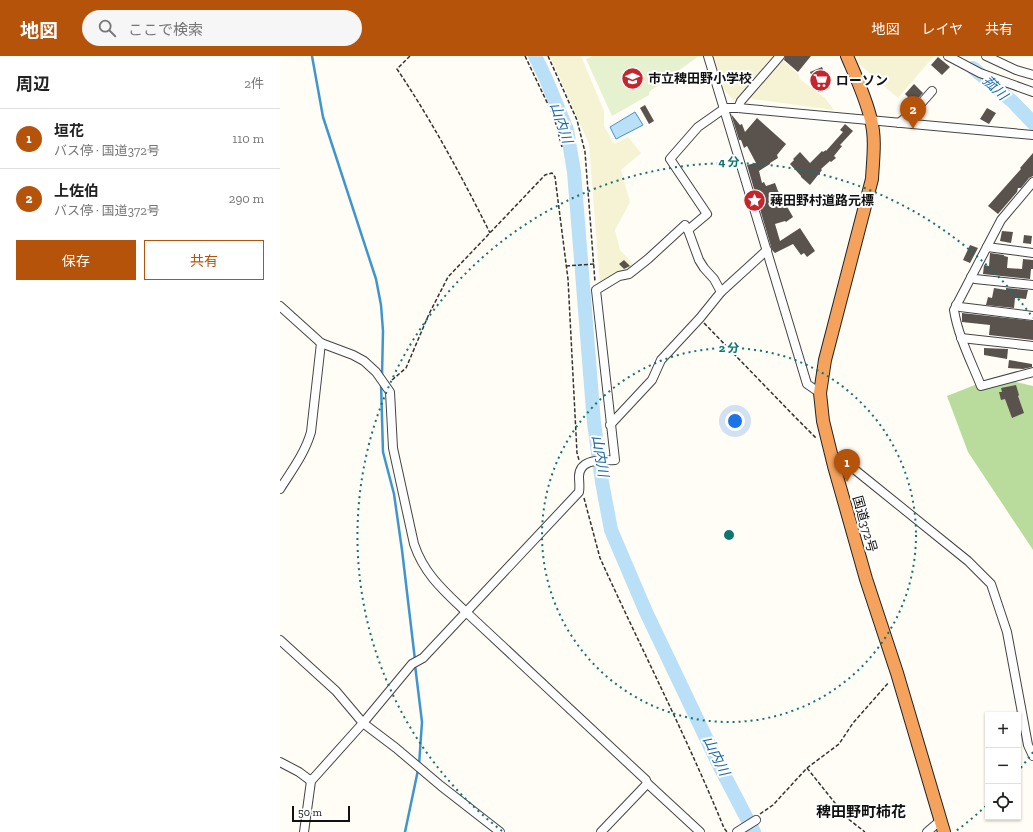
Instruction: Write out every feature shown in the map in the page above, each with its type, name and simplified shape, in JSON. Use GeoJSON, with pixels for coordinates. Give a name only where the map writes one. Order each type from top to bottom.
{"type":"FeatureCollection","features":[{"type":"Feature","properties":{"kind":"highway","name":"国道372号"},"geometry":{"type":"LineString","coordinates":[[847,56],[872,120],[874,149],[872,179],[824,360],[820,393],[823,420],[834,466],[866,579],[897,673],[942,826]]}},
{"type":"Feature","properties":{"kind":"street"},"geometry":{"type":"LineString","coordinates":[[708,56],[807,384],[820,393]]}},
{"type":"Feature","properties":{"kind":"street"},"geometry":{"type":"LineString","coordinates":[[738,108],[741,101],[780,56]]}},
{"type":"Feature","properties":{"kind":"street"},"geometry":{"type":"LineString","coordinates":[[948,56],[980,73],[1033,92]]}},
{"type":"Feature","properties":{"kind":"street"},"geometry":{"type":"LineString","coordinates":[[986,56],[1016,70],[1033,75]]}},
{"type":"Feature","properties":{"kind":"street"},"geometry":{"type":"LineString","coordinates":[[899,123],[918,108],[932,91]]}},
{"type":"Feature","properties":{"kind":"street"},"geometry":{"type":"LineString","coordinates":[[688,230],[707,214],[670,159],[698,127],[724,108],[738,108],[1033,135]]}},
{"type":"Feature","properties":{"kind":"street"},"geometry":{"type":"LineString","coordinates":[[1033,182],[1001,220],[954,310],[961,338],[981,386],[1033,372]]}},
{"type":"Feature","properties":{"kind":"street"},"geometry":{"type":"LineString","coordinates":[[304,832],[311,781],[363,723],[412,664],[423,658],[579,492],[579,475],[585,464],[615,460],[596,290],[619,276],[629,274],[648,260],[685,225],[699,260],[722,292]]}},
{"type":"Feature","properties":{"kind":"street"},"geometry":{"type":"LineString","coordinates":[[987,247],[1033,252]]}},
{"type":"Feature","properties":{"kind":"street"},"geometry":{"type":"LineString","coordinates":[[610,425],[652,380],[661,360],[722,292],[767,250]]}},
{"type":"Feature","properties":{"kind":"street"},"geometry":{"type":"LineString","coordinates":[[971,277],[975,279],[1033,285]]}},
{"type":"Feature","properties":{"kind":"street"},"geometry":{"type":"LineString","coordinates":[[956,305],[960,307],[1033,316]]}},
{"type":"Feature","properties":{"kind":"street"},"geometry":{"type":"LineString","coordinates":[[280,306],[321,343],[353,355],[364,361],[376,372],[390,392],[393,448],[418,557],[426,570],[448,595],[646,780],[646,783],[700,832]]}},
{"type":"Feature","properties":{"kind":"street"},"geometry":{"type":"LineString","coordinates":[[961,338],[1033,346]]}},
{"type":"Feature","properties":{"kind":"street"},"geometry":{"type":"LineString","coordinates":[[280,489],[305,450],[309,440],[321,343]]}},
{"type":"Feature","properties":{"kind":"street"},"geometry":{"type":"LineString","coordinates":[[834,466],[842,464],[849,465],[968,561],[991,584],[1006,632],[1028,745],[1033,756]]}},
{"type":"Feature","properties":{"kind":"street"},"geometry":{"type":"LineString","coordinates":[[280,640],[336,691],[363,723],[396,748],[440,786],[500,832]]}},
{"type":"Feature","properties":{"kind":"street"},"geometry":{"type":"LineString","coordinates":[[280,762],[299,772],[311,781]]}},
{"type":"Feature","properties":{"kind":"street"},"geometry":{"type":"LineString","coordinates":[[601,832],[645,786],[646,783]]}},
{"type":"Feature","properties":{"kind":"street"},"geometry":{"type":"LineString","coordinates":[[739,830],[756,820]]}},
{"type":"Feature","properties":{"kind":"street"},"geometry":{"type":"LineString","coordinates":[[927,832],[942,826]]}},
{"type":"Feature","properties":{"kind":"path"},"geometry":{"type":"LineString","coordinates":[[410,56],[397,69],[421,105],[435,133],[461,176],[490,233]]}},
{"type":"Feature","properties":{"kind":"path"},"geometry":{"type":"LineString","coordinates":[[524,56],[554,117],[562,148]]}},
{"type":"Feature","properties":{"kind":"path"},"geometry":{"type":"LineString","coordinates":[[548,56],[577,120],[585,152],[596,290]]}},
{"type":"Feature","properties":{"kind":"path"},"geometry":{"type":"LineString","coordinates":[[385,384],[394,379],[406,368],[429,314],[448,277],[545,175],[552,173],[556,177],[567,266],[577,453],[585,464]]}},
{"type":"Feature","properties":{"kind":"path"},"geometry":{"type":"LineString","coordinates":[[567,266],[594,264]]}},
{"type":"Feature","properties":{"kind":"path"},"geometry":{"type":"LineString","coordinates":[[700,318],[796,418],[820,441],[829,447]]}},
{"type":"Feature","properties":{"kind":"path"},"geometry":{"type":"LineString","coordinates":[[579,492],[583,495],[600,558],[707,785],[727,832]]}},
{"type":"Feature","properties":{"kind":"path"},"geometry":{"type":"LineString","coordinates":[[756,820],[756,817],[772,805],[808,768],[839,744],[853,723],[897,673]]}},
{"type":"Feature","properties":{"kind":"path"},"geometry":{"type":"LineString","coordinates":[[808,768],[847,818],[865,832]]}},
{"type":"Feature","properties":{"kind":"shaded area"},"geometry":{"type":"Polygon","coordinates":[[[550,56],[581,56],[604,111],[604,126],[614,144],[628,137],[641,153],[621,170],[630,202],[615,230],[620,250],[634,265],[622,274],[600,284],[589,144],[550,56]]]}},
{"type":"Feature","properties":{"kind":"shaded area"},"geometry":{"type":"Polygon","coordinates":[[[713,56],[773,56],[735,100],[729,96],[724,89],[713,56]]]}},
{"type":"Feature","properties":{"kind":"shaded area"},"geometry":{"type":"Polygon","coordinates":[[[856,56],[934,56],[898,98],[859,64],[856,56]]]}},
{"type":"Feature","properties":{"kind":"shaded area"},"geometry":{"type":"Polygon","coordinates":[[[780,58],[798,74],[800,79],[825,98],[834,110],[745,98],[780,58]]]}},
{"type":"Feature","properties":{"kind":"green space","name":"市立稗田野小学校"},"geometry":{"type":"Polygon","coordinates":[[[593,56],[699,56],[649,92],[649,95],[612,116],[586,59],[593,56]]]}},
{"type":"Feature","properties":{"kind":"green space"},"geometry":{"type":"Polygon","coordinates":[[[995,377],[1033,386],[1033,550],[968,452],[947,396],[995,377]]]}},
{"type":"Feature","properties":{"kind":"water"},"geometry":{"type":"Polygon","coordinates":[[[635,112],[643,125],[616,139],[610,127],[635,112]]]}},
{"type":"Feature","properties":{"kind":"building"},"geometry":{"type":"Polygon","coordinates":[[[785,56],[811,56],[798,72],[784,60],[785,56]]]}},
{"type":"Feature","properties":{"kind":"building"},"geometry":{"type":"Polygon","coordinates":[[[938,57],[950,67],[942,75],[931,65],[938,57]]]}},
{"type":"Feature","properties":{"kind":"building"},"geometry":{"type":"Polygon","coordinates":[[[822,67],[830,87],[818,92],[810,72],[822,67]]]}},
{"type":"Feature","properties":{"kind":"building"},"geometry":{"type":"Polygon","coordinates":[[[914,84],[923,93],[914,103],[905,94],[914,84]]]}},
{"type":"Feature","properties":{"kind":"building"},"geometry":{"type":"Polygon","coordinates":[[[645,105],[654,121],[649,124],[640,108],[645,105]]]}},
{"type":"Feature","properties":{"kind":"building"},"geometry":{"type":"Polygon","coordinates":[[[987,108],[996,113],[989,124],[980,119],[987,108]]]}},
{"type":"Feature","properties":{"kind":"building"},"geometry":{"type":"Polygon","coordinates":[[[731,114],[740,125],[742,124],[745,132],[757,118],[786,144],[777,155],[778,158],[759,171],[762,183],[764,182],[766,186],[775,183],[793,217],[786,222],[775,224],[780,241],[800,228],[815,251],[807,257],[804,253],[801,255],[793,244],[775,253],[772,250],[747,165],[756,163],[747,146],[744,148],[741,140],[739,140],[731,114]]]}},
{"type":"Feature","properties":{"kind":"building"},"geometry":{"type":"Polygon","coordinates":[[[845,124],[853,131],[840,145],[842,146],[834,156],[836,158],[821,169],[822,170],[810,185],[790,164],[800,152],[810,163],[822,151],[826,151],[843,132],[840,130],[845,124]]]}},
{"type":"Feature","properties":{"kind":"building"},"geometry":{"type":"Polygon","coordinates":[[[1033,153],[1033,176],[1029,178],[1021,188],[1018,188],[1017,192],[998,214],[988,206],[1021,169],[1020,168],[1033,153]]]}},
{"type":"Feature","properties":{"kind":"building"},"geometry":{"type":"Polygon","coordinates":[[[1002,231],[1013,232],[1011,243],[1000,241],[1002,231]]]}},
{"type":"Feature","properties":{"kind":"building"},"geometry":{"type":"Polygon","coordinates":[[[1024,235],[1032,236],[1031,244],[1023,243],[1024,235]]]}},
{"type":"Feature","properties":{"kind":"building"},"geometry":{"type":"Polygon","coordinates":[[[970,245],[978,248],[970,263],[963,260],[970,245]]]}},
{"type":"Feature","properties":{"kind":"building"},"geometry":{"type":"Polygon","coordinates":[[[990,253],[1008,257],[1007,268],[1022,269],[1023,259],[1033,260],[1033,269],[1031,269],[1030,279],[983,274],[984,265],[989,266],[990,253]]]}},
{"type":"Feature","properties":{"kind":"building"},"geometry":{"type":"Polygon","coordinates":[[[624,260],[630,266],[624,269],[619,264],[624,260]]]}},
{"type":"Feature","properties":{"kind":"building"},"geometry":{"type":"Polygon","coordinates":[[[994,288],[1006,290],[1006,288],[1028,290],[1026,299],[1015,298],[1014,308],[986,305],[988,297],[992,298],[994,288]]]}},
{"type":"Feature","properties":{"kind":"building"},"geometry":{"type":"Polygon","coordinates":[[[962,313],[1033,321],[1033,340],[989,335],[990,325],[962,322],[962,313]]]}},
{"type":"Feature","properties":{"kind":"building"},"geometry":{"type":"Polygon","coordinates":[[[984,348],[1008,349],[1007,359],[984,355],[984,348]]]}},
{"type":"Feature","properties":{"kind":"building"},"geometry":{"type":"Polygon","coordinates":[[[1009,360],[1032,364],[1032,367],[1023,369],[1008,368],[1009,360]]]}},
{"type":"Feature","properties":{"kind":"building"},"geometry":{"type":"Polygon","coordinates":[[[1016,385],[1024,413],[1012,418],[1005,399],[1001,400],[999,392],[1002,392],[1001,388],[1016,385]]]}},
{"type":"Feature","properties":{"kind":"waterway"},"geometry":{"type":"LineString","coordinates":[[312,56],[323,117],[376,279],[381,305],[383,331],[382,376]]}},
{"type":"Feature","properties":{"kind":"waterway","name":"山内川"},"geometry":{"type":"LineString","coordinates":[[535,56],[567,130],[574,172],[594,423],[602,482],[611,530],[646,612],[719,765],[754,832]]}},
{"type":"Feature","properties":{"kind":"waterway","name":"菰川"},"geometry":{"type":"LineString","coordinates":[[973,68],[1013,102],[1033,123]]}},
{"type":"Feature","properties":{"kind":"waterway"},"geometry":{"type":"LineString","coordinates":[[381,383],[383,452],[394,494],[415,660]]}},
{"type":"Feature","properties":{"kind":"waterway"},"geometry":{"type":"LineString","coordinates":[[415,665],[422,722],[419,765]]}},
{"type":"Feature","properties":{"kind":"waterway"},"geometry":{"type":"LineString","coordinates":[[405,832],[418,770]]}},
{"type":"Feature","properties":{"kind":"place","name":"市立稗田野小学校"},"geometry":{"type":"Point","coordinates":[632,78]}},
{"type":"Feature","properties":{"kind":"place","name":"ローソン"},"geometry":{"type":"Point","coordinates":[821,80]}},
{"type":"Feature","properties":{"kind":"place","name":"上佐伯"},"geometry":{"type":"Point","coordinates":[913,129]}},
{"type":"Feature","properties":{"kind":"place","name":"薭田野村道路元標"},"geometry":{"type":"Point","coordinates":[755,200]}},
{"type":"Feature","properties":{"kind":"place","name":"垣花"},"geometry":{"type":"Point","coordinates":[847,482]}},
{"type":"Feature","properties":{"kind":"district","name":"稗田野町柿花"},"geometry":{"type":"Point","coordinates":[861,812]}}]}
